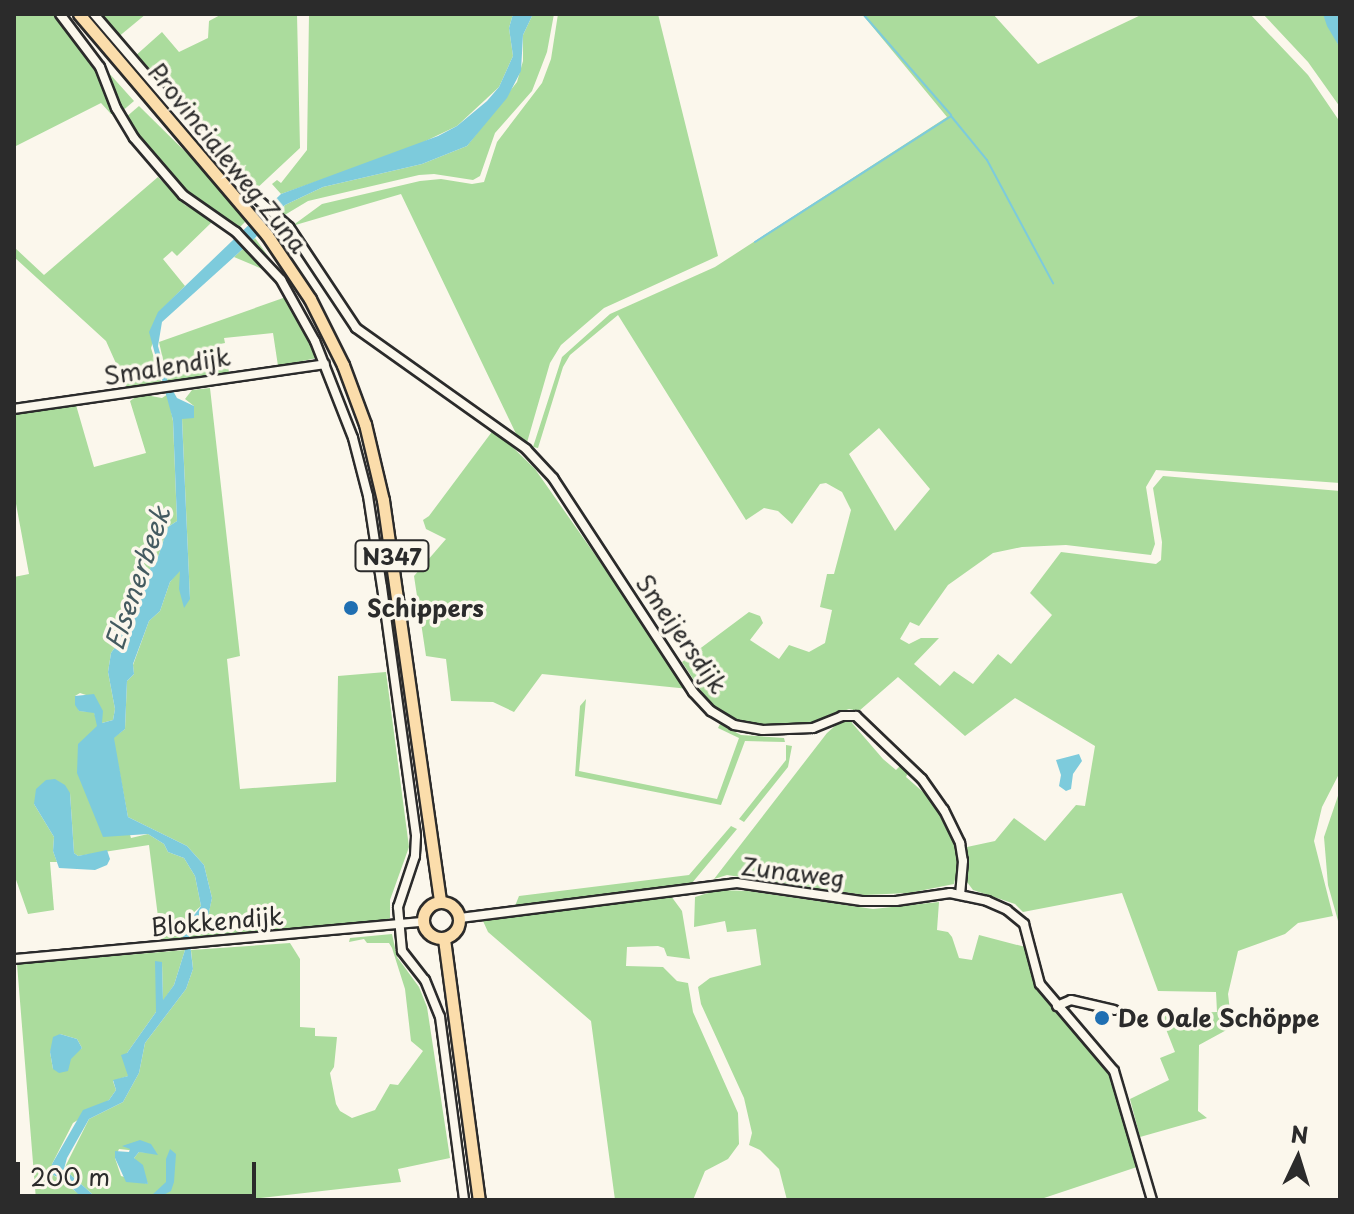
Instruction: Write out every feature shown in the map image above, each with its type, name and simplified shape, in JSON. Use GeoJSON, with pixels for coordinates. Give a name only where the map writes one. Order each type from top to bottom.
{"type":"FeatureCollection","features":[{"type":"Feature","properties":{"kind":"main road","name":"Provincialeweg Zuna"},"geometry":{"type":"LineString","coordinates":[[79,14],[267,235],[295,274],[330,336],[365,424],[376,464],[391,544],[440,902]]}},
{"type":"Feature","properties":{"kind":"main road"},"geometry":{"type":"LineString","coordinates":[[440,902],[451,904],[460,918],[455,933],[444,939],[429,934],[423,922],[426,910],[440,902]]}},
{"type":"Feature","properties":{"kind":"main road"},"geometry":{"type":"LineString","coordinates":[[444,939],[479,1200]]}},
{"type":"Feature","properties":{"kind":"street","name":"Provincialeweg Zuna"},"geometry":{"type":"LineString","coordinates":[[60,14],[100,67],[116,108],[134,138],[183,195],[236,232],[281,280],[325,364],[353,438],[368,496],[389,626],[416,836],[415,856],[399,897],[402,951],[425,980],[440,1017],[464,1200]]}},
{"type":"Feature","properties":{"kind":"street","name":"Provincialeweg Zuna"},"geometry":{"type":"LineString","coordinates":[[94,14],[238,182],[279,218],[306,249],[356,328]]}},
{"type":"Feature","properties":{"kind":"street","name":"Smeijersdijk"},"geometry":{"type":"LineString","coordinates":[[356,328],[530,453],[553,478],[693,692],[719,717],[734,725],[763,730],[813,728],[846,715],[864,722],[927,785],[950,820],[963,853],[960,894]]}},
{"type":"Feature","properties":{"kind":"street","name":"Smalendijk"},"geometry":{"type":"LineString","coordinates":[[14,409],[325,364]]}},
{"type":"Feature","properties":{"kind":"street","name":"Zunaweg"},"geometry":{"type":"LineString","coordinates":[[460,918],[730,883],[874,901],[960,894],[1001,907],[1022,921],[1029,933],[1036,977],[1114,1071],[1152,1200]]}},
{"type":"Feature","properties":{"kind":"street","name":"Blokkendijk"},"geometry":{"type":"LineString","coordinates":[[14,959],[423,922]]}},
{"type":"Feature","properties":{"kind":"street"},"geometry":{"type":"LineString","coordinates":[[1057,1006],[1071,1000],[1114,1010]]}},
{"type":"Feature","properties":{"kind":"green space"},"geometry":{"type":"Polygon","coordinates":[[[14,14],[56,14],[134,101],[120,113],[111,114],[101,103],[14,147],[14,14]]]}},
{"type":"Feature","properties":{"kind":"green space"},"geometry":{"type":"Polygon","coordinates":[[[97,14],[146,14],[117,38],[97,14]]]}},
{"type":"Feature","properties":{"kind":"green space"},"geometry":{"type":"Polygon","coordinates":[[[222,14],[297,14],[300,148],[254,191],[134,57],[162,32],[179,52],[208,38],[209,21],[222,14]]]}},
{"type":"Feature","properties":{"kind":"green space"},"geometry":{"type":"Polygon","coordinates":[[[309,14],[513,14],[509,28],[513,56],[499,87],[457,126],[409,149],[281,194],[272,184],[277,180],[281,183],[307,150],[309,14]]]}},
{"type":"Feature","properties":{"kind":"green space"},"geometry":{"type":"Polygon","coordinates":[[[533,14],[554,14],[547,52],[532,91],[495,133],[480,176],[473,180],[419,175],[308,201],[283,216],[280,214],[285,205],[323,187],[422,164],[467,146],[517,82],[523,61],[523,35],[533,14]]]}},
{"type":"Feature","properties":{"kind":"green space"},"geometry":{"type":"Polygon","coordinates":[[[558,14],[658,14],[718,256],[604,308],[561,345],[550,363],[526,446],[519,440],[401,194],[292,226],[322,204],[420,181],[484,182],[497,142],[542,83],[551,59],[558,14]]]}},
{"type":"Feature","properties":{"kind":"green space"},"geometry":{"type":"Polygon","coordinates":[[[862,14],[993,14],[1038,64],[1143,14],[1250,14],[1308,75],[1340,122],[1340,483],[1156,470],[1146,487],[1155,544],[1151,555],[1066,545],[1022,547],[993,553],[948,585],[919,626],[910,622],[900,639],[909,644],[921,638],[939,638],[914,664],[940,686],[954,671],[973,684],[998,654],[1011,664],[1052,615],[1030,593],[1061,552],[1156,564],[1161,560],[1162,542],[1153,488],[1163,476],[1340,491],[1340,772],[1322,807],[1314,841],[1333,916],[1298,923],[1285,934],[1238,951],[1228,994],[1232,1027],[1199,1045],[1198,1111],[1207,1118],[1140,1137],[1130,1099],[1169,1080],[1160,1058],[1175,1052],[1160,1014],[1217,1012],[1216,992],[1158,991],[1122,893],[1023,912],[1015,904],[973,890],[967,882],[967,847],[995,841],[1014,818],[1045,841],[1076,805],[1085,806],[1095,746],[1015,698],[965,736],[898,677],[859,711],[849,709],[807,725],[741,725],[711,706],[682,662],[749,612],[760,616],[763,623],[750,640],[779,659],[789,645],[809,652],[825,643],[832,610],[820,607],[827,574],[834,574],[851,510],[842,492],[826,483],[820,484],[792,524],[778,511],[764,508],[746,520],[618,315],[570,355],[563,367],[538,448],[533,447],[562,357],[610,314],[715,267],[947,117],[862,14]],[[879,428],[849,454],[895,531],[930,489],[879,428]]]}},
{"type":"Feature","properties":{"kind":"green space"},"geometry":{"type":"Polygon","coordinates":[[[1263,14],[1323,14],[1340,48],[1340,107],[1308,62],[1263,14]]]}},
{"type":"Feature","properties":{"kind":"green space"},"geometry":{"type":"Polygon","coordinates":[[[139,106],[212,178],[248,219],[239,228],[185,194],[149,152],[125,118],[139,106]]]}},
{"type":"Feature","properties":{"kind":"green space"},"geometry":{"type":"Polygon","coordinates":[[[158,177],[185,205],[213,221],[177,256],[172,251],[163,259],[185,286],[165,306],[151,348],[162,384],[127,388],[106,341],[14,257],[14,247],[44,275],[158,177]]]}},
{"type":"Feature","properties":{"kind":"green space"},"geometry":{"type":"Polygon","coordinates":[[[255,238],[278,270],[281,277],[234,257],[255,238]]]}},
{"type":"Feature","properties":{"kind":"green space"},"geometry":{"type":"Polygon","coordinates":[[[286,297],[317,358],[278,366],[273,333],[224,338],[225,343],[215,345],[217,357],[227,356],[229,373],[168,382],[159,342],[286,297]]]}},
{"type":"Feature","properties":{"kind":"green space"},"geometry":{"type":"Polygon","coordinates":[[[210,388],[240,656],[227,659],[240,789],[336,782],[338,676],[386,672],[409,847],[390,900],[390,918],[386,920],[190,939],[188,926],[208,916],[212,898],[204,865],[187,846],[128,817],[113,738],[125,729],[127,681],[134,674],[133,665],[149,621],[160,611],[170,582],[181,568],[190,599],[182,418],[194,406],[185,399],[192,390],[210,388]]]}},
{"type":"Feature","properties":{"kind":"green space"},"geometry":{"type":"Polygon","coordinates":[[[140,394],[162,398],[168,394],[173,421],[177,521],[168,527],[158,557],[141,582],[144,591],[126,616],[118,643],[111,653],[108,672],[115,709],[113,720],[102,723],[89,696],[80,693],[75,696],[79,711],[94,712],[131,838],[148,834],[164,844],[168,852],[184,858],[195,876],[201,906],[182,923],[179,929],[184,939],[161,941],[149,845],[78,856],[74,853],[70,793],[34,804],[54,837],[53,851],[57,862],[50,862],[54,910],[28,914],[14,874],[14,577],[29,574],[14,493],[14,414],[76,405],[94,467],[146,453],[130,401],[140,394]]]}},
{"type":"Feature","properties":{"kind":"green space"},"geometry":{"type":"Polygon","coordinates":[[[494,429],[535,469],[689,689],[542,674],[514,712],[493,702],[451,701],[446,659],[426,656],[414,576],[446,539],[426,529],[423,520],[494,429]]]}},
{"type":"Feature","properties":{"kind":"green space"},"geometry":{"type":"Polygon","coordinates":[[[586,699],[579,771],[717,799],[739,738],[718,728],[720,724],[741,735],[784,738],[785,742],[745,741],[721,805],[575,776],[580,706],[586,699]]]}},
{"type":"Feature","properties":{"kind":"green space"},"geometry":{"type":"Polygon","coordinates":[[[844,718],[853,718],[852,723],[883,759],[896,770],[900,766],[908,773],[906,777],[931,799],[956,848],[958,865],[954,884],[909,893],[864,895],[727,875],[714,879],[827,733],[844,718]]]}},
{"type":"Feature","properties":{"kind":"green space"},"geometry":{"type":"Polygon","coordinates":[[[786,745],[792,746],[788,767],[744,822],[739,819],[786,760],[786,745]]]}},
{"type":"Feature","properties":{"kind":"green space"},"geometry":{"type":"Polygon","coordinates":[[[1340,790],[1340,928],[1328,885],[1324,837],[1340,790]]]}},
{"type":"Feature","properties":{"kind":"green space"},"geometry":{"type":"Polygon","coordinates":[[[731,826],[737,829],[692,883],[515,906],[519,896],[689,875],[731,826]]]}},
{"type":"Feature","properties":{"kind":"green space"},"geometry":{"type":"Polygon","coordinates":[[[718,890],[748,891],[873,909],[939,902],[937,930],[948,932],[952,937],[959,958],[972,960],[979,935],[1029,948],[1032,976],[1039,991],[1113,1079],[1137,1167],[1038,1200],[787,1200],[779,1169],[760,1150],[749,1145],[752,1133],[744,1098],[701,1004],[698,987],[710,978],[761,965],[756,929],[727,932],[725,921],[694,927],[695,897],[718,890]]]}},
{"type":"Feature","properties":{"kind":"green space"},"geometry":{"type":"Polygon","coordinates":[[[671,896],[682,911],[690,959],[667,956],[664,948],[658,946],[627,947],[626,966],[663,967],[677,981],[688,983],[693,1012],[738,1113],[739,1144],[728,1159],[705,1171],[693,1200],[615,1200],[591,1021],[488,932],[483,921],[671,896]]]}},
{"type":"Feature","properties":{"kind":"green space"},"geometry":{"type":"Polygon","coordinates":[[[392,934],[397,957],[419,987],[427,1007],[450,1158],[398,1169],[401,1182],[244,1200],[99,1200],[64,1169],[89,1119],[123,1102],[139,1073],[145,1043],[186,989],[193,969],[191,950],[290,943],[300,959],[300,1027],[315,1028],[315,1036],[337,1037],[334,1067],[330,1073],[336,1104],[340,1111],[352,1118],[375,1110],[390,1084],[398,1085],[423,1051],[411,1041],[405,989],[389,943],[367,943],[364,939],[349,942],[350,938],[392,934]],[[119,1149],[115,1158],[121,1176],[148,1184],[134,1158],[139,1152],[157,1153],[119,1149]]]}},
{"type":"Feature","properties":{"kind":"green space"},"geometry":{"type":"Polygon","coordinates":[[[185,950],[174,985],[163,1001],[162,962],[156,1012],[127,1053],[128,1076],[113,1081],[116,1090],[109,1100],[73,1123],[52,1164],[52,1174],[86,1199],[36,1200],[17,964],[185,950]],[[60,1034],[50,1052],[53,1069],[82,1048],[77,1039],[60,1034]]]}},
{"type":"Feature","properties":{"kind":"water"},"geometry":{"type":"Polygon","coordinates":[[[513,14],[533,14],[523,35],[521,71],[507,98],[467,146],[422,164],[323,187],[285,205],[255,238],[162,322],[158,346],[168,382],[177,398],[194,406],[194,418],[182,419],[190,599],[184,608],[179,589],[180,571],[170,582],[160,611],[149,621],[133,664],[134,674],[127,681],[125,729],[114,738],[128,817],[187,846],[204,865],[212,898],[208,917],[188,926],[193,969],[186,989],[145,1043],[139,1073],[123,1102],[89,1119],[67,1158],[64,1169],[99,1200],[84,1200],[64,1180],[51,1174],[52,1164],[83,1110],[109,1100],[116,1090],[113,1080],[128,1076],[121,1055],[127,1053],[156,1012],[155,961],[162,962],[163,1000],[174,985],[185,950],[182,932],[173,930],[201,906],[195,876],[184,858],[168,852],[164,844],[148,834],[103,837],[77,773],[78,744],[97,726],[94,713],[79,711],[75,696],[94,694],[103,711],[102,723],[113,720],[115,709],[108,672],[111,653],[118,643],[126,616],[144,591],[140,583],[158,557],[168,527],[177,521],[173,420],[149,332],[158,312],[281,194],[438,136],[457,126],[487,101],[499,87],[513,56],[509,28],[513,14]]]}},
{"type":"Feature","properties":{"kind":"water"},"geometry":{"type":"Polygon","coordinates":[[[1323,14],[1340,14],[1340,48],[1327,26],[1323,14]]]}},
{"type":"Feature","properties":{"kind":"water"},"geometry":{"type":"Polygon","coordinates":[[[1079,754],[1082,761],[1073,774],[1071,789],[1066,791],[1059,786],[1061,775],[1056,760],[1079,754]]]}},
{"type":"Feature","properties":{"kind":"water"},"geometry":{"type":"Polygon","coordinates":[[[55,779],[65,785],[70,793],[74,853],[78,856],[107,850],[110,859],[107,865],[95,870],[59,868],[53,851],[54,837],[34,804],[36,789],[46,780],[55,779]]]}},
{"type":"Feature","properties":{"kind":"water"},"geometry":{"type":"Polygon","coordinates":[[[60,1034],[77,1039],[82,1048],[71,1059],[68,1071],[59,1073],[53,1069],[50,1052],[53,1037],[60,1034]]]}},
{"type":"Feature","properties":{"kind":"water"},"geometry":{"type":"Polygon","coordinates":[[[140,1140],[151,1144],[158,1155],[139,1152],[134,1158],[143,1165],[148,1184],[126,1182],[115,1158],[115,1151],[129,1152],[130,1149],[122,1146],[140,1140]]]}},
{"type":"Feature","properties":{"kind":"water"},"geometry":{"type":"Polygon","coordinates":[[[170,1149],[176,1154],[174,1182],[171,1191],[156,1199],[152,1195],[166,1182],[166,1159],[170,1149]]]}},
{"type":"Feature","properties":{"kind":"waterway"},"geometry":{"type":"LineString","coordinates":[[863,14],[951,115]]}},
{"type":"Feature","properties":{"kind":"waterway"},"geometry":{"type":"LineString","coordinates":[[755,242],[951,116],[987,160],[1053,283]]}},
{"type":"Feature","properties":{"kind":"place","name":"Schippers"},"geometry":{"type":"Point","coordinates":[351,608]}},
{"type":"Feature","properties":{"kind":"place","name":"De Oale Schöppe"},"geometry":{"type":"Point","coordinates":[1102,1018]}},
{"type":"Feature","properties":{"kind":"water label","name":"Elsenerbeek"},"geometry":{"type":"Point","coordinates":[137,578]}}]}
